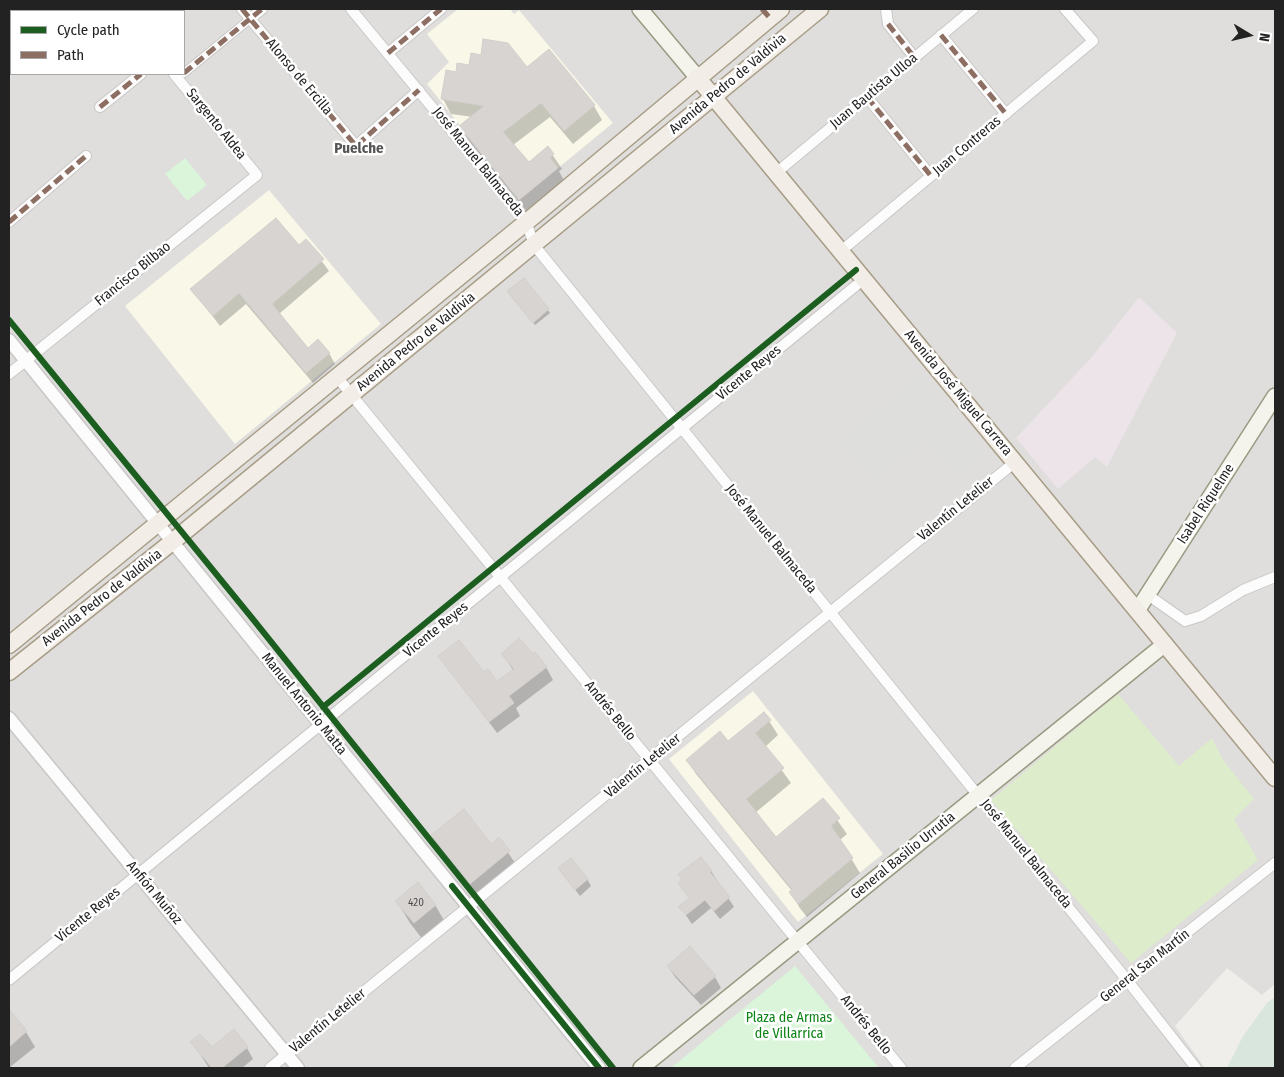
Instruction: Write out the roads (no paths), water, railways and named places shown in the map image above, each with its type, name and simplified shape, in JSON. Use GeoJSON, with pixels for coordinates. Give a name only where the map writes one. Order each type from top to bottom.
{"type":"FeatureCollection","features":[{"type":"Feature","properties":{"kind":"main road","name":"Avenida José Miguel Carrera"},"geometry":{"type":"LineString","coordinates":[[640,9],[1275,778]]}},
{"type":"Feature","properties":{"kind":"main road","name":"Avenida Pedro de Valdivia"},"geometry":{"type":"LineString","coordinates":[[9,672],[172,542],[820,9]]}},
{"type":"Feature","properties":{"kind":"main road","name":"Avenida Pedro de Valdivia"},"geometry":{"type":"LineString","coordinates":[[9,645],[526,221],[771,12]]}},
{"type":"Feature","properties":{"kind":"main road","name":"Isabel Riquelme"},"geometry":{"type":"LineString","coordinates":[[1137,611],[1275,396]]}},
{"type":"Feature","properties":{"kind":"main road","name":"General Basilio Urrutia"},"geometry":{"type":"LineString","coordinates":[[641,1068],[1165,644]]}},
{"type":"Feature","properties":{"kind":"street","name":"Alonso de Ercilla"},"geometry":{"type":"LineString","coordinates":[[242,9],[356,146],[419,90]]}},
{"type":"Feature","properties":{"kind":"street"},"geometry":{"type":"LineString","coordinates":[[185,71],[262,9]]}},
{"type":"Feature","properties":{"kind":"street","name":"José Manuel Balmaceda"},"geometry":{"type":"LineString","coordinates":[[352,9],[526,221],[534,245],[1196,1068]]}},
{"type":"Feature","properties":{"kind":"street"},"geometry":{"type":"LineString","coordinates":[[388,52],[441,9]]}},
{"type":"Feature","properties":{"kind":"street"},"geometry":{"type":"LineString","coordinates":[[886,9],[888,24],[914,57]]}},
{"type":"Feature","properties":{"kind":"street","name":"Juan Bautista Ulloa"},"geometry":{"type":"LineString","coordinates":[[776,173],[973,9]]}},
{"type":"Feature","properties":{"kind":"street","name":"Juan Contreras"},"geometry":{"type":"LineString","coordinates":[[841,251],[1093,41],[1065,9]]}},
{"type":"Feature","properties":{"kind":"street"},"geometry":{"type":"LineString","coordinates":[[941,35],[1006,114]]}},
{"type":"Feature","properties":{"kind":"street"},"geometry":{"type":"LineString","coordinates":[[100,107],[140,75]]}},
{"type":"Feature","properties":{"kind":"street","name":"Sargento Aldea"},"geometry":{"type":"LineString","coordinates":[[180,75],[257,175]]}},
{"type":"Feature","properties":{"kind":"street"},"geometry":{"type":"LineString","coordinates":[[867,97],[931,176]]}},
{"type":"Feature","properties":{"kind":"street"},"geometry":{"type":"LineString","coordinates":[[9,222],[86,156]]}},
{"type":"Feature","properties":{"kind":"street","name":"Francisco Bilbao"},"geometry":{"type":"LineString","coordinates":[[9,374],[257,175]]}},
{"type":"Feature","properties":{"kind":"street","name":"Vicente Reyes"},"geometry":{"type":"LineString","coordinates":[[9,980],[864,279]]}},
{"type":"Feature","properties":{"kind":"street","name":"Manuel Antonio Matta"},"geometry":{"type":"LineString","coordinates":[[9,340],[599,1068]]}},
{"type":"Feature","properties":{"kind":"street","name":"Andrés Bello"},"geometry":{"type":"LineString","coordinates":[[337,377],[901,1068]]}},
{"type":"Feature","properties":{"kind":"street","name":"Valentín Letelier"},"geometry":{"type":"LineString","coordinates":[[270,1068],[1015,462]]}},
{"type":"Feature","properties":{"kind":"street"},"geometry":{"type":"LineString","coordinates":[[1148,595],[1185,621],[1201,616],[1243,590],[1275,578]]}},
{"type":"Feature","properties":{"kind":"street","name":"Anfión Muñoz"},"geometry":{"type":"LineString","coordinates":[[9,718],[298,1068]]}},
{"type":"Feature","properties":{"kind":"street","name":"General San Martín"},"geometry":{"type":"LineString","coordinates":[[1015,1068],[1275,863]]}},
{"type":"Feature","properties":{"kind":"district","name":"Puelche"},"geometry":{"type":"Point","coordinates":[359,149]}},
{"type":"Feature","properties":{"kind":"park label","name":"Plaza de Armas de Villarrica"},"geometry":{"type":"Point","coordinates":[789,1026]}}]}
